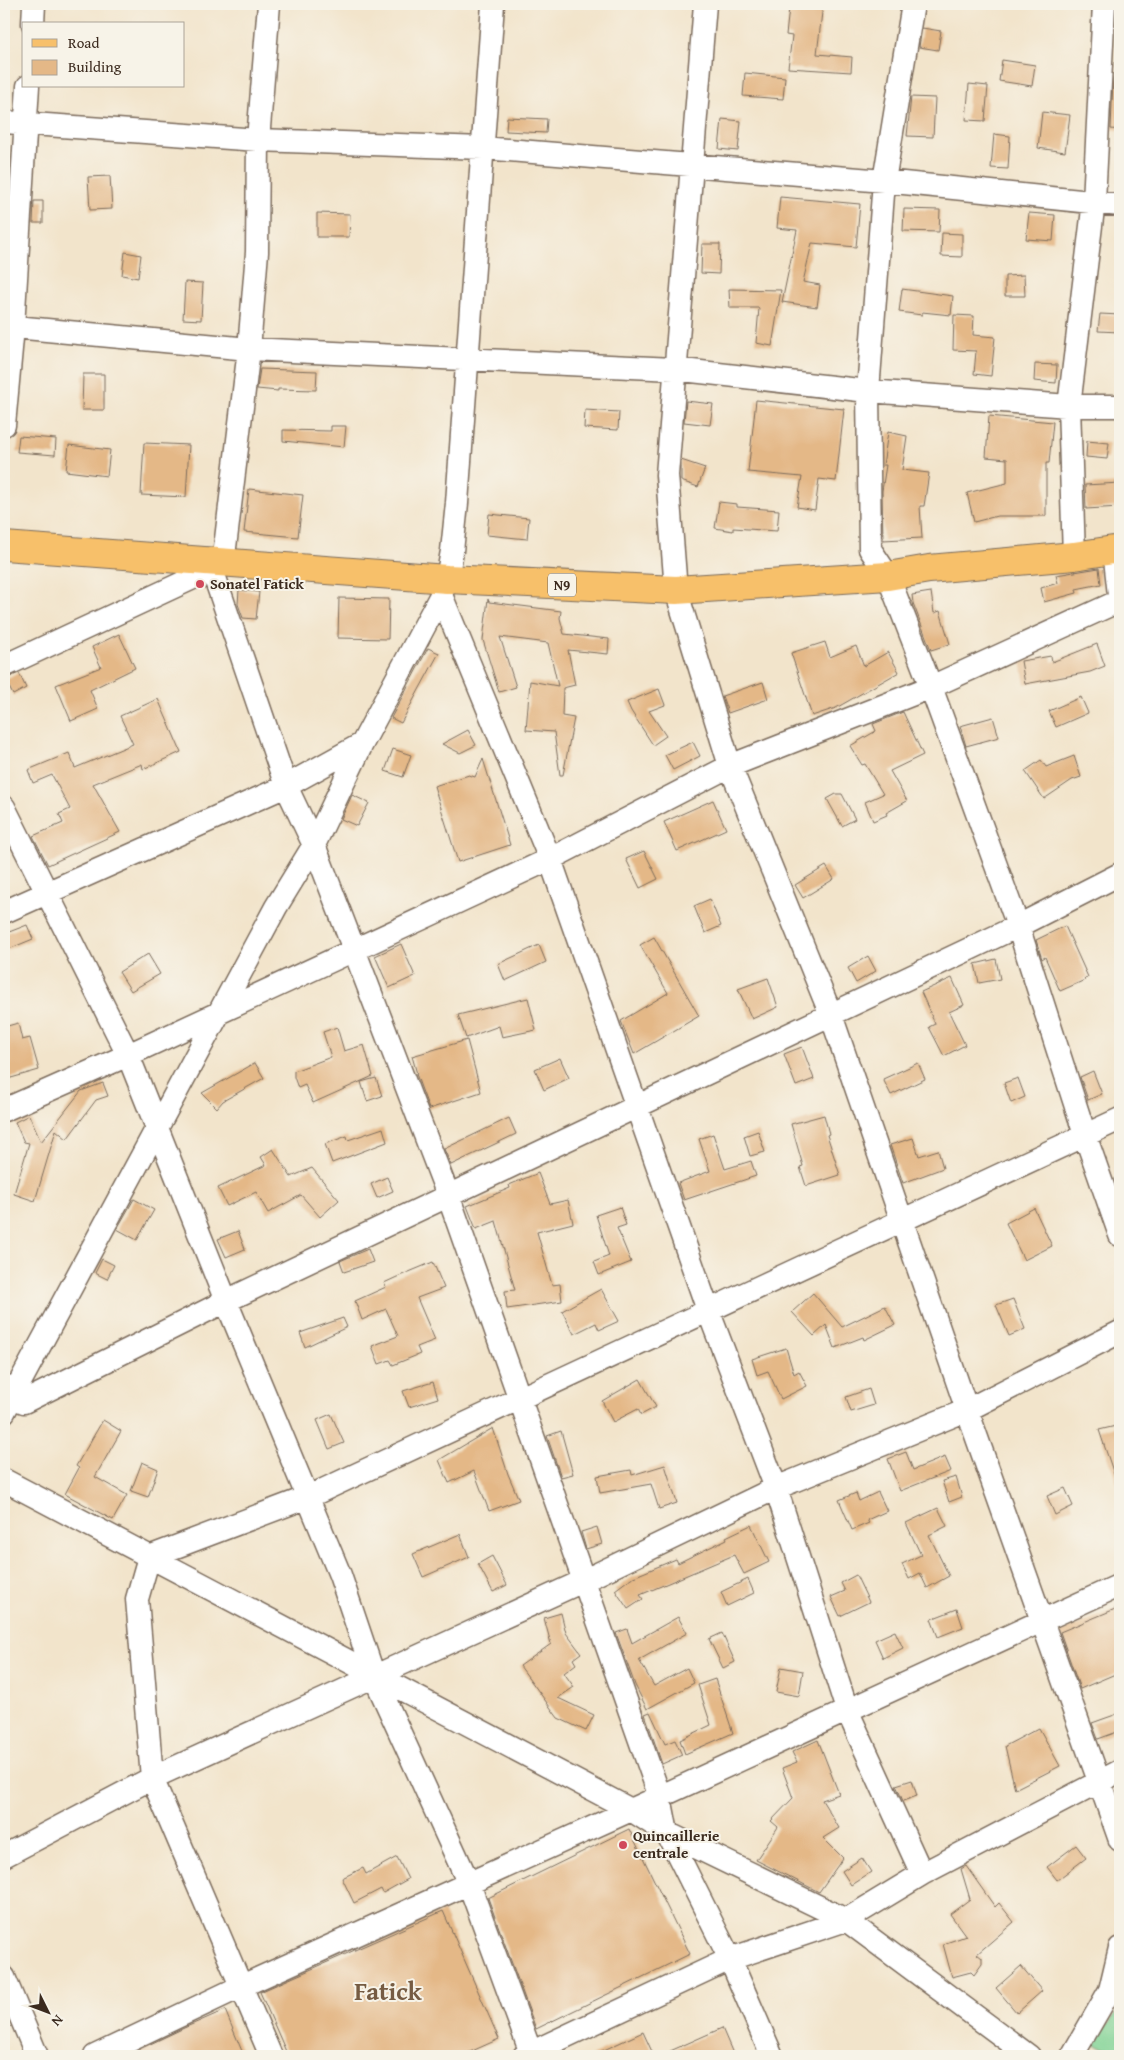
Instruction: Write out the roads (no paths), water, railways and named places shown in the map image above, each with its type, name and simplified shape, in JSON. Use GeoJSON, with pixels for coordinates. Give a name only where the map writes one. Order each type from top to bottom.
{"type":"FeatureCollection","features":[{"type":"Feature","properties":{"kind":"main road","name":"N9"},"geometry":{"type":"LineString","coordinates":[[4,546],[444,587],[676,590],[888,576],[929,569],[1074,556],[1117,549]]}},
{"type":"Feature","properties":{"kind":"street"},"geometry":{"type":"LineString","coordinates":[[33,22],[34,4]]}},
{"type":"Feature","properties":{"kind":"street"},"geometry":{"type":"LineString","coordinates":[[269,4],[258,140],[257,252],[249,349],[217,566],[286,786],[314,845],[448,1195],[660,1797],[667,1833],[730,1959],[772,2056]]}},
{"type":"Feature","properties":{"kind":"street"},"geometry":{"type":"LineString","coordinates":[[493,4],[457,503],[444,587],[362,744],[314,845],[276,906],[157,1128],[6,1397],[24,1402],[226,1301],[1018,926],[1120,874]]}},
{"type":"Feature","properties":{"kind":"street"},"geometry":{"type":"LineString","coordinates":[[705,4],[674,369],[667,475],[676,590],[730,766],[831,1015],[967,1410],[1120,1840]]}},
{"type":"Feature","properties":{"kind":"street"},"geometry":{"type":"LineString","coordinates":[[913,4],[884,181],[868,391],[870,548],[888,576],[931,687],[1018,926],[1085,1135],[1120,1235]]}},
{"type":"Feature","properties":{"kind":"street"},"geometry":{"type":"LineString","coordinates":[[1074,556],[1069,406],[1094,201],[1104,4]]}},
{"type":"Feature","properties":{"kind":"street"},"geometry":{"type":"LineString","coordinates":[[4,426],[14,123],[27,88]]}},
{"type":"Feature","properties":{"kind":"street"},"geometry":{"type":"LineString","coordinates":[[14,123],[258,140],[483,148],[884,181],[1120,205]]}},
{"type":"Feature","properties":{"kind":"street"},"geometry":{"type":"LineString","coordinates":[[8,326],[249,349],[674,369],[868,391],[1069,406],[1120,406]]}},
{"type":"Feature","properties":{"kind":"street"},"geometry":{"type":"LineString","coordinates":[[4,1110],[128,1055],[550,859],[730,766],[931,687],[1120,602],[1117,549]]}},
{"type":"Feature","properties":{"kind":"street"},"geometry":{"type":"LineString","coordinates":[[4,666],[217,566]]}},
{"type":"Feature","properties":{"kind":"street"},"geometry":{"type":"LineString","coordinates":[[444,587],[550,859],[708,1310],[776,1488],[847,1710],[922,1874]]}},
{"type":"Feature","properties":{"kind":"street"},"geometry":{"type":"LineString","coordinates":[[4,912],[286,786],[362,744]]}},
{"type":"Feature","properties":{"kind":"street"},"geometry":{"type":"LineString","coordinates":[[4,807],[45,893],[128,1055],[226,1301],[340,1575],[374,1676],[469,1884],[529,2055],[730,1959],[846,1920],[922,1874],[1120,1771]]}},
{"type":"Feature","properties":{"kind":"street"},"geometry":{"type":"LineString","coordinates":[[149,1557],[308,1497],[1120,1119]]}},
{"type":"Feature","properties":{"kind":"street"},"geometry":{"type":"LineString","coordinates":[[4,1856],[152,1778],[583,1581],[776,1488],[967,1410],[1120,1332]]}},
{"type":"Feature","properties":{"kind":"street"},"geometry":{"type":"LineString","coordinates":[[4,1480],[631,1810],[667,1833],[846,1920],[1029,2056]]}},
{"type":"Feature","properties":{"kind":"street"},"geometry":{"type":"LineString","coordinates":[[149,1557],[137,1599],[152,1778],[271,2056]]}},
{"type":"Feature","properties":{"kind":"street"},"geometry":{"type":"LineString","coordinates":[[95,2056],[242,1986],[660,1797],[1120,1585]]}},
{"type":"Feature","properties":{"kind":"street"},"geometry":{"type":"LineString","coordinates":[[1072,2056],[1110,1990],[1120,1948]]}},
{"type":"Feature","properties":{"kind":"street"},"geometry":{"type":"LineString","coordinates":[[4,1977],[38,2056]]}},
{"type":"Feature","properties":{"kind":"place","name":"Sonatel Fatick"},"geometry":{"type":"Point","coordinates":[200,584]}},
{"type":"Feature","properties":{"kind":"place","name":"Quincaillerie centrale"},"geometry":{"type":"Point","coordinates":[623,1845]}},
{"type":"Feature","properties":{"kind":"district","name":"Fatick"},"geometry":{"type":"Point","coordinates":[388,1991]}}]}
